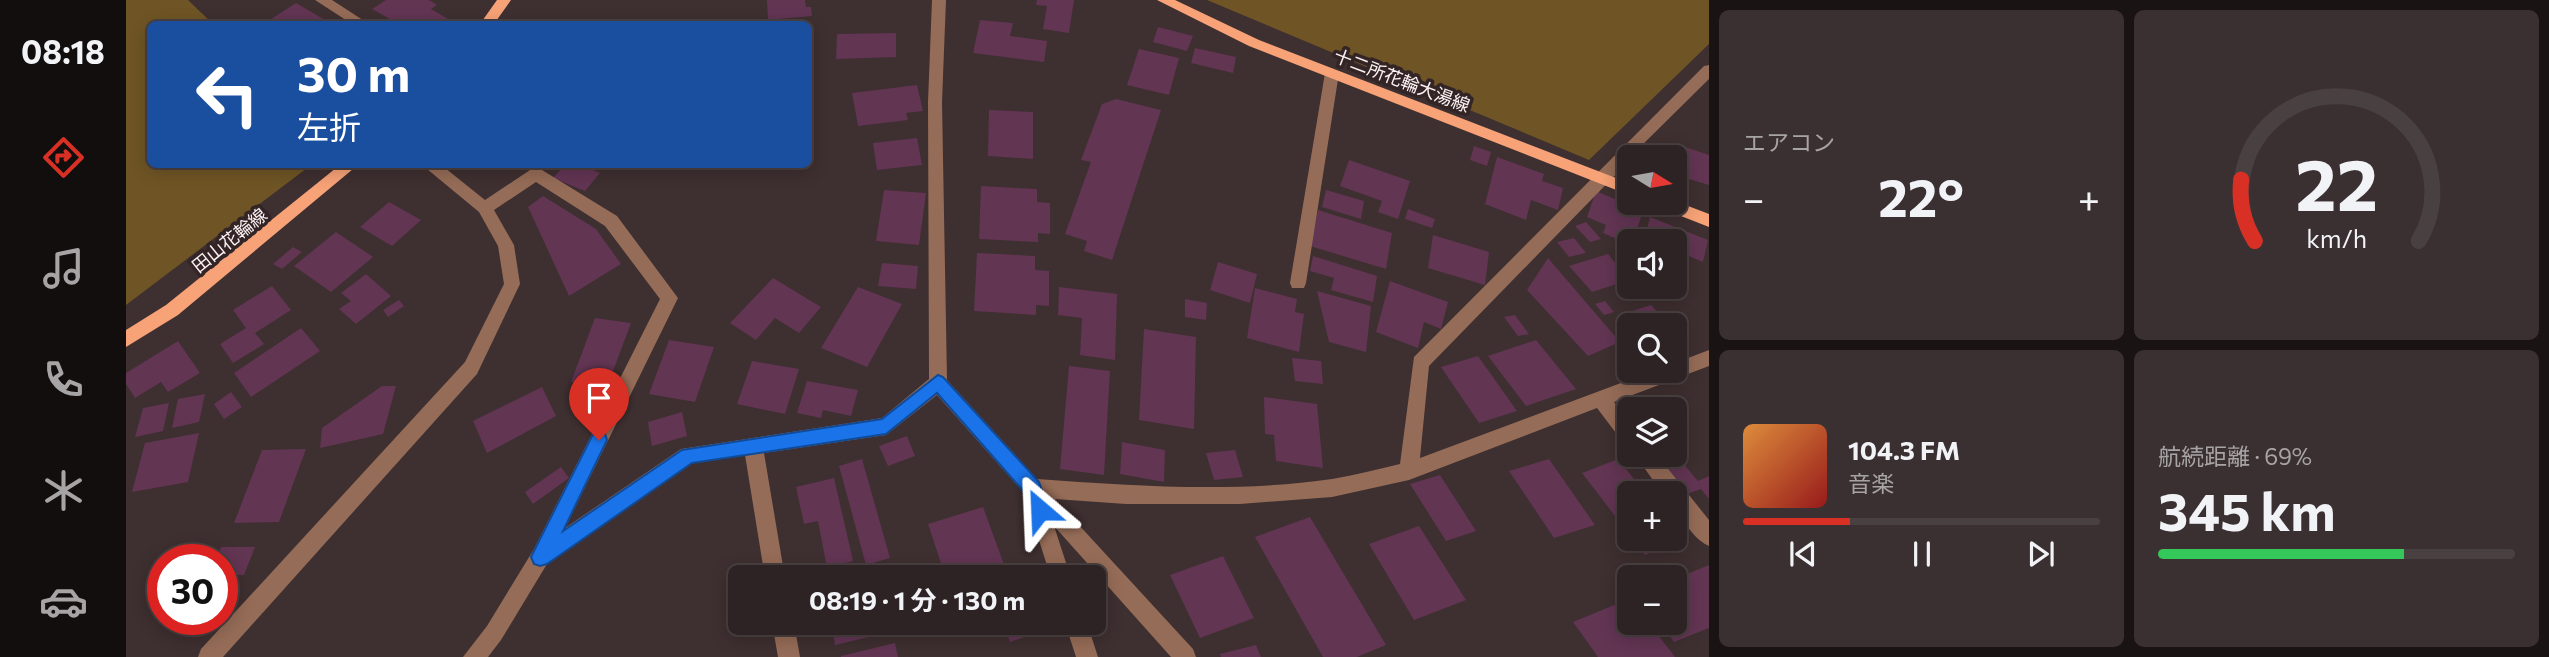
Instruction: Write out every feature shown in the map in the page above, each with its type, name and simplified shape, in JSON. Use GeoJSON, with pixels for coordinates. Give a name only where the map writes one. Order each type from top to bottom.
{"type":"FeatureCollection","features":[{"type":"Feature","properties":{"kind":"main road"},"geometry":{"type":"LineString","coordinates":[[489,21],[504,0]]}},
{"type":"Feature","properties":{"kind":"main road","name":"十二所花輪大湯線"},"geometry":{"type":"LineString","coordinates":[[1164,0],[1254,43],[1617,184]]}},
{"type":"Feature","properties":{"kind":"main road","name":"田山花輪線"},"geometry":{"type":"LineString","coordinates":[[126,340],[172,310],[347,168]]}},
{"type":"Feature","properties":{"kind":"main road"},"geometry":{"type":"LineString","coordinates":[[1687,212],[1709,221]]}},
{"type":"Feature","properties":{"kind":"street"},"geometry":{"type":"LineString","coordinates":[[322,0],[357,21]]}},
{"type":"Feature","properties":{"kind":"street"},"geometry":{"type":"LineString","coordinates":[[939,0],[935,102],[938,383],[1185,657]]}},
{"type":"Feature","properties":{"kind":"street"},"geometry":{"type":"LineString","coordinates":[[1409,471],[1420,363],[1709,70]]}},
{"type":"Feature","properties":{"kind":"street"},"geometry":{"type":"LineString","coordinates":[[1298,284],[1332,73]]}},
{"type":"Feature","properties":{"kind":"street"},"geometry":{"type":"LineString","coordinates":[[209,657],[471,368],[512,284],[506,245],[485,208],[433,168]]}},
{"type":"Feature","properties":{"kind":"street"},"geometry":{"type":"LineString","coordinates":[[474,657],[494,633],[540,557],[669,299],[611,221],[536,174],[485,208]]}},
{"type":"Feature","properties":{"kind":"street"},"geometry":{"type":"LineString","coordinates":[[1032,488],[1126,495],[1240,495],[1332,488],[1409,471],[1709,358]]}},
{"type":"Feature","properties":{"kind":"street"},"geometry":{"type":"LineString","coordinates":[[540,557],[688,456],[886,426],[938,383]]}},
{"type":"Feature","properties":{"kind":"street"},"geometry":{"type":"LineString","coordinates":[[1601,400],[1617,420]]}},
{"type":"Feature","properties":{"kind":"street"},"geometry":{"type":"LineString","coordinates":[[752,446],[773,565]]}},
{"type":"Feature","properties":{"kind":"street"},"geometry":{"type":"LineString","coordinates":[[1654,467],[1709,536]]}},
{"type":"Feature","properties":{"kind":"street"},"geometry":{"type":"LineString","coordinates":[[1032,488],[1058,565]]}},
{"type":"Feature","properties":{"kind":"street"},"geometry":{"type":"LineString","coordinates":[[785,635],[789,657]]}},
{"type":"Feature","properties":{"kind":"street"},"geometry":{"type":"LineString","coordinates":[[1080,635],[1087,657]]}},
{"type":"Feature","properties":{"kind":"shaded area"},"geometry":{"type":"Polygon","coordinates":[[[126,0],[188,0],[210,21],[147,21],[147,168],[307,168],[126,305],[126,0]]]}},
{"type":"Feature","properties":{"kind":"shaded area"},"geometry":{"type":"Polygon","coordinates":[[[1207,0],[1709,0],[1709,44],[1589,160],[1207,0]]]}},
{"type":"Feature","properties":{"kind":"building"},"geometry":{"type":"Polygon","coordinates":[[[386,0],[429,0],[437,5],[431,9],[448,19],[394,21],[372,9],[386,0]]]}},
{"type":"Feature","properties":{"kind":"building"},"geometry":{"type":"Polygon","coordinates":[[[767,0],[805,0],[806,7],[811,7],[812,16],[768,20],[767,0]]]}},
{"type":"Feature","properties":{"kind":"building"},"geometry":{"type":"Polygon","coordinates":[[[1037,0],[1074,0],[1069,33],[1043,29],[1047,6],[1036,5],[1037,0]]]}},
{"type":"Feature","properties":{"kind":"building"},"geometry":{"type":"Polygon","coordinates":[[[296,3],[327,21],[275,21],[271,19],[296,3]]]}},
{"type":"Feature","properties":{"kind":"building"},"geometry":{"type":"Polygon","coordinates":[[[980,20],[1013,23],[1010,36],[1047,41],[1044,62],[973,53],[980,20]]]}},
{"type":"Feature","properties":{"kind":"building"},"geometry":{"type":"Polygon","coordinates":[[[1158,27],[1193,36],[1187,51],[1153,42],[1158,27]]]}},
{"type":"Feature","properties":{"kind":"building"},"geometry":{"type":"Polygon","coordinates":[[[896,33],[896,57],[836,59],[837,34],[896,33]]]}},
{"type":"Feature","properties":{"kind":"building"},"geometry":{"type":"Polygon","coordinates":[[[1195,48],[1236,57],[1233,73],[1191,63],[1195,48]]]}},
{"type":"Feature","properties":{"kind":"building"},"geometry":{"type":"Polygon","coordinates":[[[1139,49],[1179,58],[1169,95],[1127,85],[1139,49]]]}},
{"type":"Feature","properties":{"kind":"building"},"geometry":{"type":"Polygon","coordinates":[[[917,85],[923,111],[906,113],[908,120],[858,126],[852,93],[917,85]]]}},
{"type":"Feature","properties":{"kind":"building"},"geometry":{"type":"Polygon","coordinates":[[[1116,99],[1161,110],[1112,260],[1084,251],[1087,241],[1065,234],[1091,162],[1081,160],[1102,104],[1116,99]]]}},
{"type":"Feature","properties":{"kind":"building"},"geometry":{"type":"Polygon","coordinates":[[[989,110],[1033,112],[1033,159],[988,156],[989,110]]]}},
{"type":"Feature","properties":{"kind":"building"},"geometry":{"type":"Polygon","coordinates":[[[917,138],[922,165],[877,170],[873,143],[917,138]]]}},
{"type":"Feature","properties":{"kind":"building"},"geometry":{"type":"Polygon","coordinates":[[[1474,146],[1491,152],[1487,166],[1470,160],[1474,146]]]}},
{"type":"Feature","properties":{"kind":"building"},"geometry":{"type":"Polygon","coordinates":[[[1687,148],[1709,155],[1709,185],[1687,178],[1687,148]]]}},
{"type":"Feature","properties":{"kind":"building"},"geometry":{"type":"Polygon","coordinates":[[[1497,157],[1544,174],[1542,181],[1563,188],[1558,210],[1531,200],[1526,220],[1485,204],[1497,157]]]}},
{"type":"Feature","properties":{"kind":"building"},"geometry":{"type":"Polygon","coordinates":[[[1349,160],[1410,181],[1398,219],[1378,212],[1382,201],[1340,186],[1349,160]]]}},
{"type":"Feature","properties":{"kind":"building"},"geometry":{"type":"Polygon","coordinates":[[[562,168],[588,168],[600,173],[585,191],[553,178],[562,168]]]}},
{"type":"Feature","properties":{"kind":"building"},"geometry":{"type":"Polygon","coordinates":[[[981,186],[1037,189],[1037,202],[1050,203],[1050,234],[1038,233],[1038,242],[979,239],[981,186]]]}},
{"type":"Feature","properties":{"kind":"building"},"geometry":{"type":"Polygon","coordinates":[[[884,190],[926,193],[919,245],[876,241],[884,190]]]}},
{"type":"Feature","properties":{"kind":"building"},"geometry":{"type":"Polygon","coordinates":[[[1326,190],[1364,201],[1361,219],[1322,207],[1326,190]]]}},
{"type":"Feature","properties":{"kind":"building"},"geometry":{"type":"Polygon","coordinates":[[[1596,191],[1617,200],[1617,215],[1642,215],[1637,229],[1617,229],[1617,239],[1603,233],[1606,225],[1587,217],[1596,191]]]}},
{"type":"Feature","properties":{"kind":"building"},"geometry":{"type":"Polygon","coordinates":[[[543,196],[596,229],[621,264],[569,296],[528,207],[543,196]]]}},
{"type":"Feature","properties":{"kind":"building"},"geometry":{"type":"Polygon","coordinates":[[[389,202],[421,220],[392,246],[360,227],[389,202]]]}},
{"type":"Feature","properties":{"kind":"building"},"geometry":{"type":"Polygon","coordinates":[[[1408,209],[1435,219],[1432,228],[1405,219],[1408,209]]]}},
{"type":"Feature","properties":{"kind":"building"},"geometry":{"type":"Polygon","coordinates":[[[1318,210],[1392,233],[1386,269],[1310,246],[1318,210]]]}},
{"type":"Feature","properties":{"kind":"building"},"geometry":{"type":"Polygon","coordinates":[[[1650,217],[1680,229],[1647,229],[1650,217]]]}},
{"type":"Feature","properties":{"kind":"building"},"geometry":{"type":"Polygon","coordinates":[[[1586,222],[1601,239],[1590,242],[1575,226],[1586,222]]]}},
{"type":"Feature","properties":{"kind":"building"},"geometry":{"type":"Polygon","coordinates":[[[336,232],[373,257],[331,292],[294,266],[336,232]]]}},
{"type":"Feature","properties":{"kind":"building"},"geometry":{"type":"Polygon","coordinates":[[[1687,232],[1708,240],[1703,262],[1687,255],[1687,232]]]}},
{"type":"Feature","properties":{"kind":"building"},"geometry":{"type":"Polygon","coordinates":[[[1433,235],[1489,252],[1485,285],[1428,268],[1433,235]]]}},
{"type":"Feature","properties":{"kind":"building"},"geometry":{"type":"Polygon","coordinates":[[[1574,238],[1586,253],[1569,257],[1557,242],[1574,238]]]}},
{"type":"Feature","properties":{"kind":"building"},"geometry":{"type":"Polygon","coordinates":[[[293,247],[302,252],[282,269],[273,264],[293,247]]]}},
{"type":"Feature","properties":{"kind":"building"},"geometry":{"type":"Polygon","coordinates":[[[977,253],[1035,256],[1035,270],[1049,271],[1049,306],[1036,305],[1036,315],[974,311],[977,253]]]}},
{"type":"Feature","properties":{"kind":"building"},"geometry":{"type":"Polygon","coordinates":[[[1608,254],[1617,265],[1617,284],[1592,292],[1569,266],[1608,254]]]}},
{"type":"Feature","properties":{"kind":"building"},"geometry":{"type":"Polygon","coordinates":[[[1313,256],[1377,276],[1373,302],[1331,290],[1334,278],[1310,271],[1313,256]]]}},
{"type":"Feature","properties":{"kind":"building"},"geometry":{"type":"Polygon","coordinates":[[[1548,258],[1617,338],[1617,343],[1588,356],[1527,290],[1548,258]]]}},
{"type":"Feature","properties":{"kind":"building"},"geometry":{"type":"Polygon","coordinates":[[[1218,262],[1257,274],[1250,303],[1210,290],[1218,262]]]}},
{"type":"Feature","properties":{"kind":"building"},"geometry":{"type":"Polygon","coordinates":[[[882,263],[918,266],[916,289],[878,286],[882,263]]]}},
{"type":"Feature","properties":{"kind":"building"},"geometry":{"type":"Polygon","coordinates":[[[366,274],[391,296],[356,324],[339,309],[351,301],[341,293],[366,274]]]}},
{"type":"Feature","properties":{"kind":"building"},"geometry":{"type":"Polygon","coordinates":[[[773,278],[821,307],[799,333],[775,318],[756,340],[730,323],[773,278]]]}},
{"type":"Feature","properties":{"kind":"building"},"geometry":{"type":"Polygon","coordinates":[[[1390,281],[1448,302],[1441,329],[1424,322],[1418,348],[1376,332],[1390,281]]]}},
{"type":"Feature","properties":{"kind":"building"},"geometry":{"type":"Polygon","coordinates":[[[272,286],[291,310],[255,333],[264,344],[233,363],[220,344],[246,328],[233,310],[272,286]]]}},
{"type":"Feature","properties":{"kind":"building"},"geometry":{"type":"Polygon","coordinates":[[[858,287],[902,304],[867,367],[821,348],[858,287]]]}},
{"type":"Feature","properties":{"kind":"building"},"geometry":{"type":"Polygon","coordinates":[[[1059,287],[1117,294],[1115,360],[1080,355],[1082,318],[1058,315],[1059,287]]]}},
{"type":"Feature","properties":{"kind":"building"},"geometry":{"type":"Polygon","coordinates":[[[1255,288],[1297,299],[1295,312],[1304,314],[1299,352],[1247,338],[1255,288]]]}},
{"type":"Feature","properties":{"kind":"building"},"geometry":{"type":"Polygon","coordinates":[[[1317,291],[1371,306],[1366,352],[1329,342],[1317,291]]]}},
{"type":"Feature","properties":{"kind":"building"},"geometry":{"type":"Polygon","coordinates":[[[1185,299],[1207,303],[1206,320],[1185,317],[1185,299]]]}},
{"type":"Feature","properties":{"kind":"building"},"geometry":{"type":"Polygon","coordinates":[[[399,300],[404,306],[388,317],[383,310],[399,300]]]}},
{"type":"Feature","properties":{"kind":"building"},"geometry":{"type":"Polygon","coordinates":[[[1605,301],[1614,312],[1604,315],[1595,304],[1605,301]]]}},
{"type":"Feature","properties":{"kind":"building"},"geometry":{"type":"Polygon","coordinates":[[[1651,305],[1658,313],[1630,313],[1651,305]]]}},
{"type":"Feature","properties":{"kind":"building"},"geometry":{"type":"Polygon","coordinates":[[[1515,315],[1529,334],[1518,336],[1504,317],[1515,315]]]}},
{"type":"Feature","properties":{"kind":"building"},"geometry":{"type":"Polygon","coordinates":[[[595,318],[631,323],[607,387],[571,382],[595,318]]]}},
{"type":"Feature","properties":{"kind":"building"},"geometry":{"type":"Polygon","coordinates":[[[301,328],[320,351],[251,397],[234,373],[301,328]]]}},
{"type":"Feature","properties":{"kind":"building"},"geometry":{"type":"Polygon","coordinates":[[[1144,329],[1196,337],[1194,429],[1139,420],[1144,329]]]}},
{"type":"Feature","properties":{"kind":"building"},"geometry":{"type":"Polygon","coordinates":[[[669,340],[714,347],[695,402],[649,394],[669,340]]]}},
{"type":"Feature","properties":{"kind":"building"},"geometry":{"type":"Polygon","coordinates":[[[1536,340],[1576,389],[1526,406],[1488,356],[1536,340]]]}},
{"type":"Feature","properties":{"kind":"building"},"geometry":{"type":"Polygon","coordinates":[[[178,341],[200,373],[168,392],[161,382],[135,398],[126,384],[126,373],[178,341]]]}},
{"type":"Feature","properties":{"kind":"building"},"geometry":{"type":"Polygon","coordinates":[[[1478,356],[1517,411],[1479,423],[1441,367],[1478,356]]]}},
{"type":"Feature","properties":{"kind":"building"},"geometry":{"type":"Polygon","coordinates":[[[1292,358],[1321,361],[1323,384],[1295,381],[1292,358]]]}},
{"type":"Feature","properties":{"kind":"building"},"geometry":{"type":"Polygon","coordinates":[[[752,361],[799,369],[785,414],[737,404],[752,361]]]}},
{"type":"Feature","properties":{"kind":"building"},"geometry":{"type":"Polygon","coordinates":[[[1069,366],[1110,371],[1104,475],[1060,469],[1069,366]]]}},
{"type":"Feature","properties":{"kind":"building"},"geometry":{"type":"Polygon","coordinates":[[[807,381],[858,390],[851,416],[823,410],[821,418],[797,413],[807,381]]]}},
{"type":"Feature","properties":{"kind":"building"},"geometry":{"type":"Polygon","coordinates":[[[382,386],[396,386],[383,434],[320,448],[322,428],[382,386]]]}},
{"type":"Feature","properties":{"kind":"building"},"geometry":{"type":"Polygon","coordinates":[[[542,387],[556,416],[487,453],[473,421],[542,387]]]}},
{"type":"Feature","properties":{"kind":"building"},"geometry":{"type":"Polygon","coordinates":[[[231,392],[242,407],[224,419],[214,404],[231,392]]]}},
{"type":"Feature","properties":{"kind":"building"},"geometry":{"type":"Polygon","coordinates":[[[205,394],[199,422],[172,428],[178,399],[205,394]]]}},
{"type":"Feature","properties":{"kind":"building"},"geometry":{"type":"Polygon","coordinates":[[[1264,397],[1317,404],[1323,468],[1276,461],[1274,435],[1265,434],[1264,397]]]}},
{"type":"Feature","properties":{"kind":"building"},"geometry":{"type":"Polygon","coordinates":[[[169,403],[163,431],[135,437],[143,408],[169,403]]]}},
{"type":"Feature","properties":{"kind":"building"},"geometry":{"type":"Polygon","coordinates":[[[682,412],[687,436],[652,446],[648,422],[682,412]]]}},
{"type":"Feature","properties":{"kind":"building"},"geometry":{"type":"Polygon","coordinates":[[[199,433],[188,482],[132,492],[145,443],[199,433]]]}},
{"type":"Feature","properties":{"kind":"building"},"geometry":{"type":"Polygon","coordinates":[[[907,436],[915,456],[888,466],[879,446],[907,436]]]}},
{"type":"Feature","properties":{"kind":"building"},"geometry":{"type":"Polygon","coordinates":[[[1122,442],[1165,450],[1164,482],[1120,474],[1122,442]]]}},
{"type":"Feature","properties":{"kind":"building"},"geometry":{"type":"Polygon","coordinates":[[[306,449],[279,522],[234,523],[262,450],[306,449]]]}},
{"type":"Feature","properties":{"kind":"building"},"geometry":{"type":"Polygon","coordinates":[[[1235,450],[1243,477],[1214,480],[1206,453],[1235,450]]]}},
{"type":"Feature","properties":{"kind":"building"},"geometry":{"type":"Polygon","coordinates":[[[862,459],[890,558],[866,565],[839,466],[862,459]]]}},
{"type":"Feature","properties":{"kind":"building"},"geometry":{"type":"Polygon","coordinates":[[[1549,459],[1595,525],[1554,538],[1509,471],[1549,459]]]}},
{"type":"Feature","properties":{"kind":"building"},"geometry":{"type":"Polygon","coordinates":[[[1617,459],[1617,467],[1624,467],[1636,481],[1617,481],[1617,518],[1582,473],[1617,459]]]}},
{"type":"Feature","properties":{"kind":"building"},"geometry":{"type":"Polygon","coordinates":[[[561,467],[569,478],[533,504],[525,492],[561,467]]]}},
{"type":"Feature","properties":{"kind":"building"},"geometry":{"type":"Polygon","coordinates":[[[1686,467],[1698,481],[1709,476],[1709,499],[1701,489],[1687,494],[1687,481],[1676,481],[1665,468],[1686,467]]]}},
{"type":"Feature","properties":{"kind":"building"},"geometry":{"type":"Polygon","coordinates":[[[1440,475],[1476,531],[1446,541],[1410,484],[1440,475]]]}},
{"type":"Feature","properties":{"kind":"building"},"geometry":{"type":"Polygon","coordinates":[[[834,478],[853,561],[826,565],[818,521],[804,524],[796,487],[834,478]]]}},
{"type":"Feature","properties":{"kind":"building"},"geometry":{"type":"Polygon","coordinates":[[[983,507],[1004,565],[942,565],[928,524],[983,507]]]}},
{"type":"Feature","properties":{"kind":"building"},"geometry":{"type":"Polygon","coordinates":[[[1310,517],[1386,645],[1357,657],[1323,657],[1255,537],[1310,517]]]}},
{"type":"Feature","properties":{"kind":"building"},"geometry":{"type":"Polygon","coordinates":[[[1419,526],[1466,600],[1414,620],[1369,544],[1419,526]]]}},
{"type":"Feature","properties":{"kind":"building"},"geometry":{"type":"Polygon","coordinates":[[[238,547],[255,547],[244,575],[238,575],[238,547]]]}},
{"type":"Feature","properties":{"kind":"building"},"geometry":{"type":"Polygon","coordinates":[[[1223,556],[1254,618],[1200,638],[1170,575],[1223,556]]]}},
{"type":"Feature","properties":{"kind":"building"},"geometry":{"type":"Polygon","coordinates":[[[1709,565],[1709,628],[1674,642],[1669,635],[1687,635],[1687,574],[1709,565]]]}},
{"type":"Feature","properties":{"kind":"building"},"geometry":{"type":"Polygon","coordinates":[[[1617,604],[1617,635],[1658,635],[1675,657],[1598,657],[1573,622],[1617,604]]]}},
{"type":"Feature","properties":{"kind":"building"},"geometry":{"type":"Polygon","coordinates":[[[833,635],[869,635],[869,637],[835,645],[833,635]]]}},
{"type":"Feature","properties":{"kind":"building"},"geometry":{"type":"Polygon","coordinates":[[[1007,635],[1031,635],[1010,642],[1007,635]]]}},
{"type":"Feature","properties":{"kind":"building"},"geometry":{"type":"Polygon","coordinates":[[[895,643],[898,657],[841,657],[841,656],[895,643]]]}},
{"type":"Feature","properties":{"kind":"building"},"geometry":{"type":"Polygon","coordinates":[[[1256,645],[1261,657],[1221,657],[1220,654],[1256,645]]]}},
{"type":"Feature","properties":{"kind":"route"},"geometry":{"type":"LineString","coordinates":[[599,440],[540,557],[688,456],[886,426],[938,383],[1032,488],[1040,510]]}}]}
